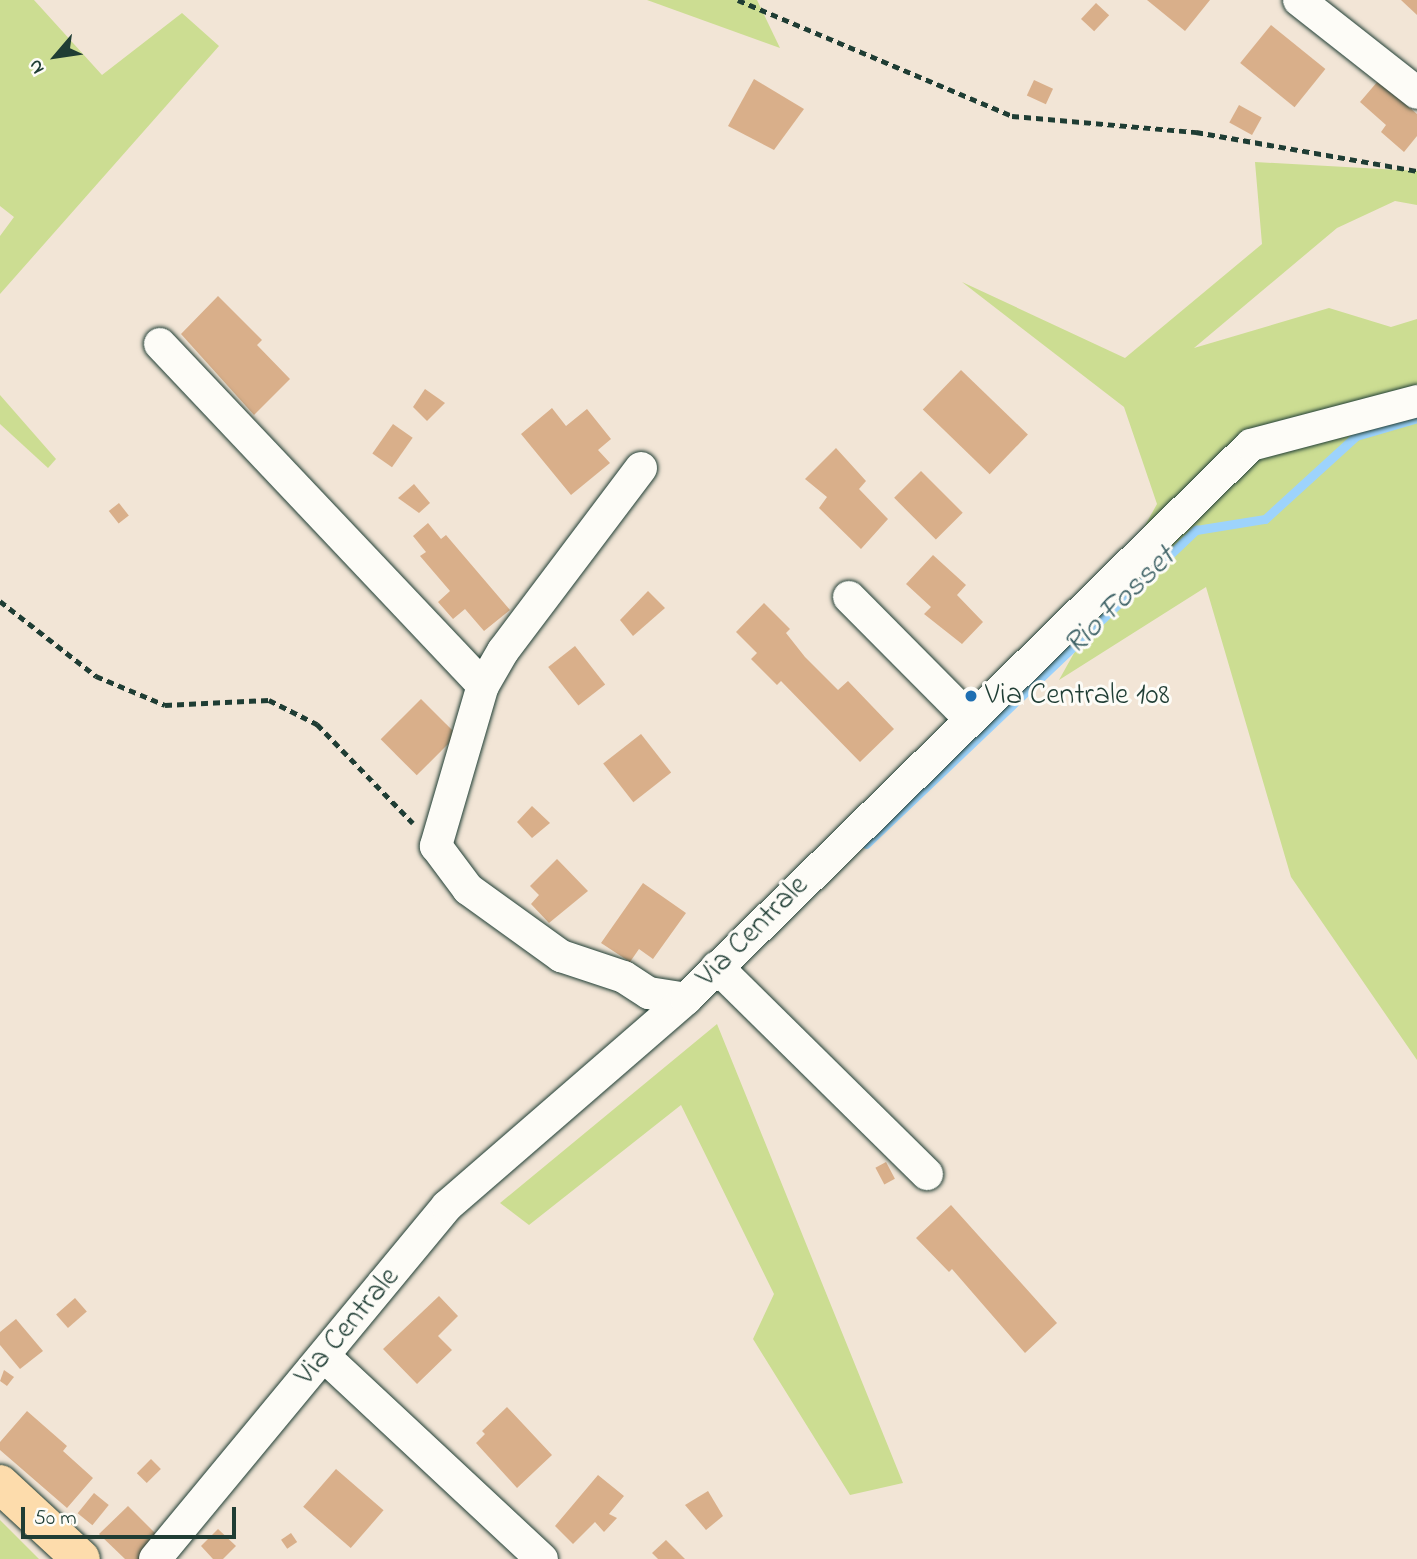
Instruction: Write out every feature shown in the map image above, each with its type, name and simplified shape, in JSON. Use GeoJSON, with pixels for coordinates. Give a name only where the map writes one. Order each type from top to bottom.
{"type":"FeatureCollection","features":[{"type":"Feature","properties":{"kind":"main road"},"geometry":{"type":"LineString","coordinates":[[0,1484],[81,1559]]}},
{"type":"Feature","properties":{"kind":"street"},"geometry":{"type":"LineString","coordinates":[[1299,0],[1417,93]]}},
{"type":"Feature","properties":{"kind":"street"},"geometry":{"type":"LineString","coordinates":[[160,344],[483,685]]}},
{"type":"Feature","properties":{"kind":"street","name":"Via Centrale"},"geometry":{"type":"LineString","coordinates":[[155,1559],[447,1206],[686,999],[1251,445],[1417,401]]}},
{"type":"Feature","properties":{"kind":"street"},"geometry":{"type":"LineString","coordinates":[[641,468],[503,651],[483,685],[436,846],[468,889],[561,956],[624,977],[649,993],[686,999]]}},
{"type":"Feature","properties":{"kind":"street"},"geometry":{"type":"LineString","coordinates":[[849,597],[970,719]]}},
{"type":"Feature","properties":{"kind":"street"},"geometry":{"type":"LineString","coordinates":[[717,967],[927,1174]]}},
{"type":"Feature","properties":{"kind":"street"},"geometry":{"type":"LineString","coordinates":[[324,1356],[542,1559]]}},
{"type":"Feature","properties":{"kind":"path"},"geometry":{"type":"LineString","coordinates":[[738,0],[1012,116],[1196,132],[1417,171]]}},
{"type":"Feature","properties":{"kind":"path"},"geometry":{"type":"LineString","coordinates":[[0,601],[96,676],[165,705],[269,700],[317,723],[436,846]]}},
{"type":"Feature","properties":{"kind":"green space"},"geometry":{"type":"Polygon","coordinates":[[[0,0],[34,0],[102,75],[182,13],[219,46],[0,294],[0,236],[14,217],[0,206],[0,0]]]}},
{"type":"Feature","properties":{"kind":"green space"},"geometry":{"type":"Polygon","coordinates":[[[647,0],[757,0],[780,48],[647,0]]]}},
{"type":"Feature","properties":{"kind":"green space"},"geometry":{"type":"Polygon","coordinates":[[[1255,162],[1417,171],[1417,205],[1395,201],[1337,228],[1194,348],[1329,308],[1391,327],[1417,319],[1417,1060],[1291,877],[1206,587],[1059,680],[1157,504],[1124,407],[962,282],[1125,358],[1262,244],[1255,162]]]}},
{"type":"Feature","properties":{"kind":"green space"},"geometry":{"type":"Polygon","coordinates":[[[0,395],[56,459],[48,468],[0,424],[0,395]]]}},
{"type":"Feature","properties":{"kind":"green space"},"geometry":{"type":"Polygon","coordinates":[[[717,1024],[903,1483],[850,1495],[753,1339],[774,1294],[681,1105],[529,1225],[500,1203],[717,1024]]]}},
{"type":"Feature","properties":{"kind":"green space"},"geometry":{"type":"Polygon","coordinates":[[[0,1520],[39,1559],[0,1559],[0,1520]]]}},
{"type":"Feature","properties":{"kind":"building"},"geometry":{"type":"Polygon","coordinates":[[[1147,0],[1210,0],[1185,31],[1147,0]]]}},
{"type":"Feature","properties":{"kind":"building"},"geometry":{"type":"Polygon","coordinates":[[[1401,0],[1417,0],[1417,15],[1401,0]]]}},
{"type":"Feature","properties":{"kind":"building"},"geometry":{"type":"Polygon","coordinates":[[[1096,3],[1109,15],[1094,31],[1081,19],[1096,3]]]}},
{"type":"Feature","properties":{"kind":"building"},"geometry":{"type":"Polygon","coordinates":[[[1271,25],[1325,69],[1295,107],[1240,63],[1271,25]]]}},
{"type":"Feature","properties":{"kind":"building"},"geometry":{"type":"Polygon","coordinates":[[[754,79],[804,109],[774,150],[728,126],[754,79]]]}},
{"type":"Feature","properties":{"kind":"building"},"geometry":{"type":"Polygon","coordinates":[[[1034,80],[1053,89],[1046,104],[1027,95],[1034,80]]]}},
{"type":"Feature","properties":{"kind":"building"},"geometry":{"type":"Polygon","coordinates":[[[1378,81],[1417,114],[1417,136],[1404,152],[1381,132],[1386,125],[1360,102],[1378,81]]]}},
{"type":"Feature","properties":{"kind":"building"},"geometry":{"type":"Polygon","coordinates":[[[1239,105],[1262,118],[1252,135],[1229,122],[1239,105]]]}},
{"type":"Feature","properties":{"kind":"building"},"geometry":{"type":"Polygon","coordinates":[[[218,296],[262,340],[257,345],[290,379],[254,415],[181,334],[218,296]]]}},
{"type":"Feature","properties":{"kind":"building"},"geometry":{"type":"Polygon","coordinates":[[[961,370],[1028,435],[990,474],[923,410],[961,370]]]}},
{"type":"Feature","properties":{"kind":"building"},"geometry":{"type":"Polygon","coordinates":[[[425,389],[445,403],[427,421],[413,407],[425,389]]]}},
{"type":"Feature","properties":{"kind":"building"},"geometry":{"type":"Polygon","coordinates":[[[552,408],[566,426],[587,409],[611,439],[598,450],[610,463],[571,495],[521,434],[552,408]]]}},
{"type":"Feature","properties":{"kind":"building"},"geometry":{"type":"Polygon","coordinates":[[[393,424],[413,438],[392,467],[372,453],[393,424]]]}},
{"type":"Feature","properties":{"kind":"building"},"geometry":{"type":"Polygon","coordinates":[[[836,448],[866,481],[859,489],[888,519],[861,549],[819,508],[827,497],[805,479],[836,448]]]}},
{"type":"Feature","properties":{"kind":"building"},"geometry":{"type":"Polygon","coordinates":[[[921,471],[963,513],[936,540],[894,498],[921,471]]]}},
{"type":"Feature","properties":{"kind":"building"},"geometry":{"type":"Polygon","coordinates":[[[414,484],[430,503],[419,513],[398,498],[414,484]]]}},
{"type":"Feature","properties":{"kind":"building"},"geometry":{"type":"Polygon","coordinates":[[[119,503],[129,516],[119,524],[109,511],[119,503]]]}},
{"type":"Feature","properties":{"kind":"building"},"geometry":{"type":"Polygon","coordinates":[[[428,523],[441,539],[446,535],[510,610],[484,631],[465,609],[453,619],[438,602],[450,591],[420,556],[426,552],[413,536],[428,523]]]}},
{"type":"Feature","properties":{"kind":"building"},"geometry":{"type":"Polygon","coordinates":[[[933,555],[966,585],[957,595],[983,622],[962,644],[924,614],[931,607],[906,584],[933,555]]]}},
{"type":"Feature","properties":{"kind":"building"},"geometry":{"type":"Polygon","coordinates":[[[648,591],[665,608],[633,636],[620,620],[648,591]]]}},
{"type":"Feature","properties":{"kind":"building"},"geometry":{"type":"Polygon","coordinates":[[[764,603],[790,629],[786,633],[805,657],[838,690],[848,681],[894,729],[860,762],[781,681],[777,685],[751,659],[757,653],[736,632],[764,603]]]}},
{"type":"Feature","properties":{"kind":"building"},"geometry":{"type":"Polygon","coordinates":[[[575,646],[605,685],[578,706],[548,667],[575,646]]]}},
{"type":"Feature","properties":{"kind":"building"},"geometry":{"type":"Polygon","coordinates":[[[421,699],[457,735],[417,775],[381,739],[421,699]]]}},
{"type":"Feature","properties":{"kind":"building"},"geometry":{"type":"Polygon","coordinates":[[[641,734],[671,773],[633,802],[603,764],[641,734]]]}},
{"type":"Feature","properties":{"kind":"building"},"geometry":{"type":"Polygon","coordinates":[[[532,806],[550,823],[532,838],[517,822],[532,806]]]}},
{"type":"Feature","properties":{"kind":"building"},"geometry":{"type":"Polygon","coordinates":[[[557,859],[588,891],[549,923],[531,904],[539,895],[530,886],[557,859]]]}},
{"type":"Feature","properties":{"kind":"building"},"geometry":{"type":"Polygon","coordinates":[[[643,883],[686,913],[653,959],[639,949],[630,962],[601,943],[643,883]]]}},
{"type":"Feature","properties":{"kind":"building"},"geometry":{"type":"Polygon","coordinates":[[[886,1162],[895,1179],[884,1184],[875,1168],[886,1162]]]}},
{"type":"Feature","properties":{"kind":"building"},"geometry":{"type":"Polygon","coordinates":[[[951,1205],[1057,1323],[1025,1353],[952,1269],[949,1272],[916,1238],[951,1205]]]}},
{"type":"Feature","properties":{"kind":"building"},"geometry":{"type":"Polygon","coordinates":[[[439,1296],[458,1316],[438,1336],[452,1350],[417,1384],[383,1349],[439,1296]]]}},
{"type":"Feature","properties":{"kind":"building"},"geometry":{"type":"Polygon","coordinates":[[[75,1298],[87,1312],[68,1328],[56,1314],[75,1298]]]}},
{"type":"Feature","properties":{"kind":"building"},"geometry":{"type":"Polygon","coordinates":[[[16,1319],[43,1351],[20,1369],[0,1345],[0,1332],[16,1319]]]}},
{"type":"Feature","properties":{"kind":"building"},"geometry":{"type":"Polygon","coordinates":[[[4,1370],[14,1377],[7,1386],[0,1381],[4,1370]]]}},
{"type":"Feature","properties":{"kind":"building"},"geometry":{"type":"Polygon","coordinates":[[[507,1407],[552,1455],[517,1488],[476,1443],[485,1434],[482,1431],[507,1407]]]}},
{"type":"Feature","properties":{"kind":"building"},"geometry":{"type":"Polygon","coordinates":[[[27,1411],[67,1446],[63,1451],[93,1478],[67,1508],[0,1450],[0,1442],[27,1411]]]}},
{"type":"Feature","properties":{"kind":"building"},"geometry":{"type":"Polygon","coordinates":[[[151,1459],[161,1469],[147,1483],[137,1473],[151,1459]]]}},
{"type":"Feature","properties":{"kind":"building"},"geometry":{"type":"Polygon","coordinates":[[[336,1469],[384,1510],[351,1548],[303,1507],[336,1469]]]}},
{"type":"Feature","properties":{"kind":"building"},"geometry":{"type":"Polygon","coordinates":[[[598,1475],[624,1496],[609,1514],[617,1518],[604,1532],[595,1522],[573,1544],[555,1526],[598,1475]]]}},
{"type":"Feature","properties":{"kind":"building"},"geometry":{"type":"Polygon","coordinates":[[[708,1491],[723,1516],[706,1530],[685,1505],[708,1491]]]}},
{"type":"Feature","properties":{"kind":"building"},"geometry":{"type":"Polygon","coordinates":[[[94,1493],[109,1505],[92,1525],[78,1513],[94,1493]]]}},
{"type":"Feature","properties":{"kind":"building"},"geometry":{"type":"Polygon","coordinates":[[[128,1506],[162,1540],[144,1559],[125,1559],[99,1534],[128,1506]]]}},
{"type":"Feature","properties":{"kind":"building"},"geometry":{"type":"Polygon","coordinates":[[[218,1529],[236,1546],[223,1559],[213,1559],[201,1546],[218,1529]]]}},
{"type":"Feature","properties":{"kind":"building"},"geometry":{"type":"Polygon","coordinates":[[[291,1533],[297,1542],[287,1549],[281,1540],[291,1533]]]}},
{"type":"Feature","properties":{"kind":"building"},"geometry":{"type":"Polygon","coordinates":[[[666,1540],[685,1559],[658,1559],[652,1553],[666,1540]]]}},
{"type":"Feature","properties":{"kind":"waterway","name":"Rio Fosset"},"geometry":{"type":"LineString","coordinates":[[866,844],[1196,530],[1265,519],[1356,436],[1417,418]]}},
{"type":"Feature","properties":{"kind":"place","name":"Via Centrale 108"},"geometry":{"type":"Point","coordinates":[971,696]}}]}
